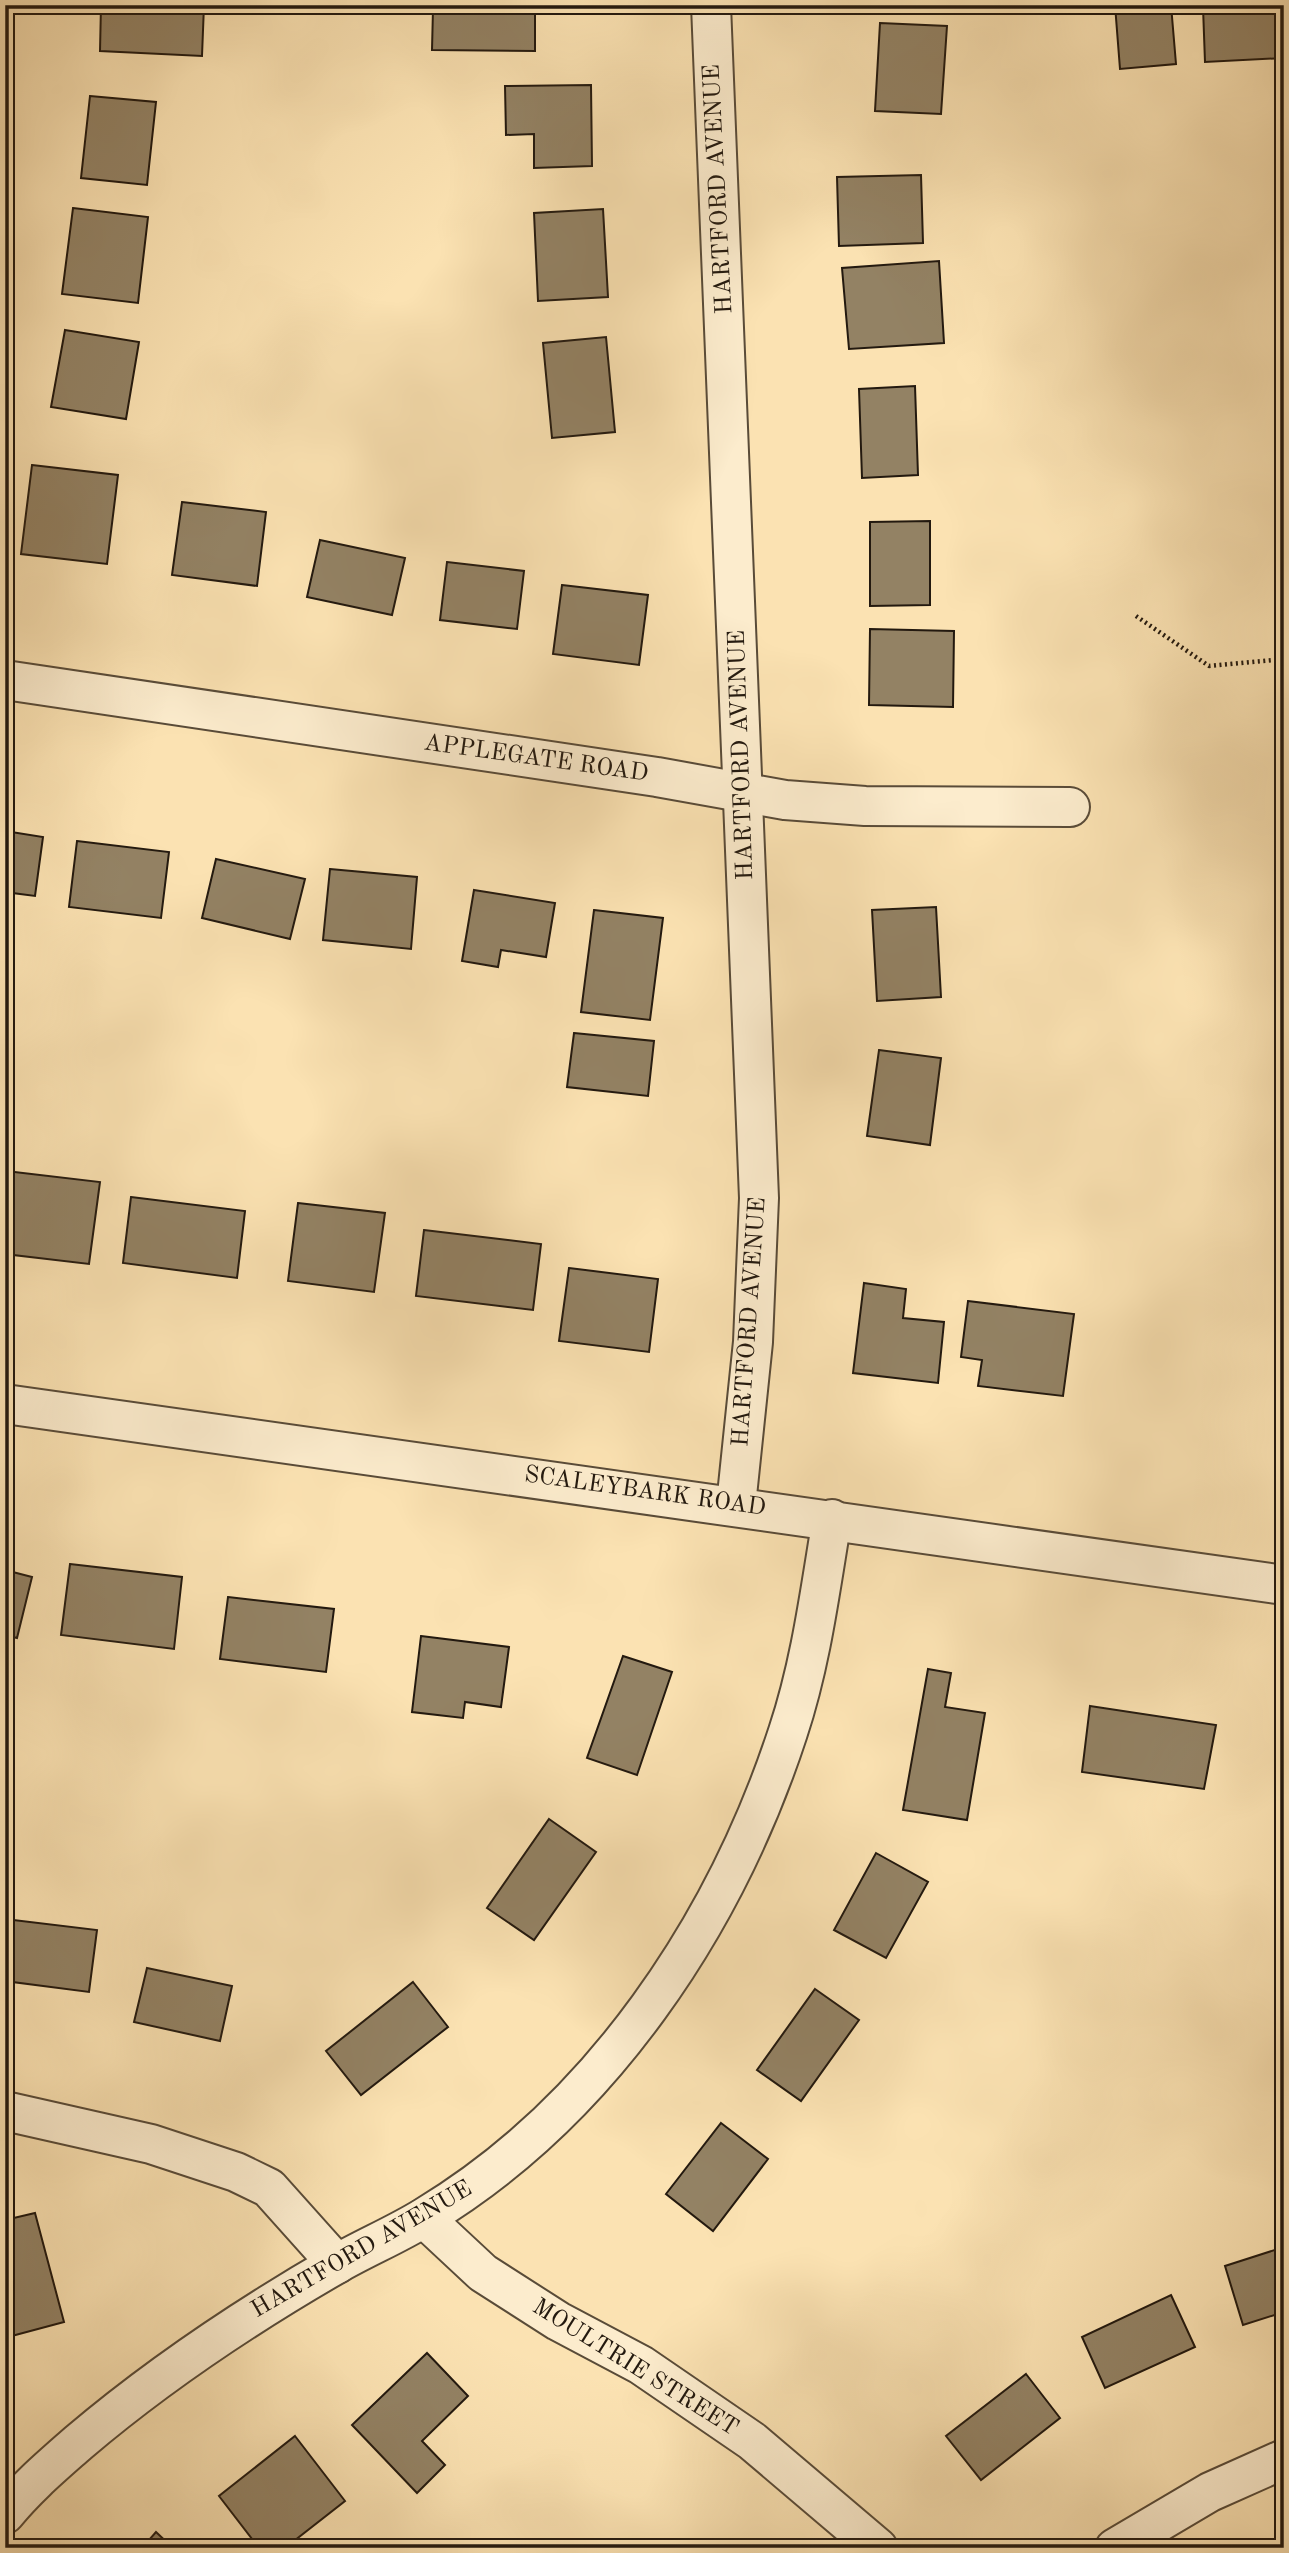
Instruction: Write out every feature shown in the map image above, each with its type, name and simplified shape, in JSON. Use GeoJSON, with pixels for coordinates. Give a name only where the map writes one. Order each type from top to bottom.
{"type":"FeatureCollection","features":[{"type":"Feature","properties":{"kind":"street","name":"HARTFORD AVENUE"},"geometry":{"type":"LineString","coordinates":[[711,5],[759,1198],[753,1342],[736,1505]]}},
{"type":"Feature","properties":{"kind":"street","name":"APPLEGATE ROAD"},"geometry":{"type":"LineString","coordinates":[[5,680],[657,777],[785,800],[865,806],[1070,807]]}},
{"type":"Feature","properties":{"kind":"street","name":"SCALEYBARK ROAD"},"geometry":{"type":"LineString","coordinates":[[5,1404],[736,1505],[1000,1547],[1284,1585]]}},
{"type":"Feature","properties":{"kind":"street","name":"HARTFORD AVENUE"},"geometry":{"type":"LineString","coordinates":[[5,2514],[25,2490],[110,2416],[222,2333],[337,2264],[424,2218],[482,2179],[562,2110],[612,2058],[670,1976],[722,1891],[754,1824],[788,1732],[808,1660],[832,1519]]}},
{"type":"Feature","properties":{"kind":"street"},"geometry":{"type":"LineString","coordinates":[[5,2111],[151,2144],[236,2172],[269,2188],[337,2264]]}},
{"type":"Feature","properties":{"kind":"street","name":"MOULTRIE STREET"},"geometry":{"type":"LineString","coordinates":[[424,2218],[482,2273],[558,2321],[640,2365],[752,2441],[878,2548]]}},
{"type":"Feature","properties":{"kind":"street"},"geometry":{"type":"LineString","coordinates":[[1115,2548],[1210,2492],[1284,2459]]}},
{"type":"Feature","properties":{"kind":"path"},"geometry":{"type":"LineString","coordinates":[[1136,616],[1209,666],[1284,659]]}},
{"type":"Feature","properties":{"kind":"building"},"geometry":{"type":"Polygon","coordinates":[[[101,5],[204,5],[202,56],[100,51],[101,5]]]}},
{"type":"Feature","properties":{"kind":"building"},"geometry":{"type":"Polygon","coordinates":[[[456,5],[535,5],[535,51],[432,50],[433,9],[456,9],[456,5]]]}},
{"type":"Feature","properties":{"kind":"building"},"geometry":{"type":"Polygon","coordinates":[[[1115,5],[1171,5],[1176,64],[1120,69],[1115,5]]]}},
{"type":"Feature","properties":{"kind":"building"},"geometry":{"type":"Polygon","coordinates":[[[1284,5],[1284,58],[1205,62],[1203,7],[1284,5]]]}},
{"type":"Feature","properties":{"kind":"building"},"geometry":{"type":"Polygon","coordinates":[[[880,23],[947,26],[941,114],[875,111],[880,23]]]}},
{"type":"Feature","properties":{"kind":"building"},"geometry":{"type":"Polygon","coordinates":[[[591,85],[592,166],[534,168],[534,134],[506,135],[505,86],[591,85]]]}},
{"type":"Feature","properties":{"kind":"building"},"geometry":{"type":"Polygon","coordinates":[[[90,96],[156,102],[147,185],[81,178],[90,96]]]}},
{"type":"Feature","properties":{"kind":"building"},"geometry":{"type":"Polygon","coordinates":[[[921,175],[923,243],[839,246],[837,177],[921,175]]]}},
{"type":"Feature","properties":{"kind":"building"},"geometry":{"type":"Polygon","coordinates":[[[73,208],[148,217],[138,303],[62,294],[73,208]]]}},
{"type":"Feature","properties":{"kind":"building"},"geometry":{"type":"Polygon","coordinates":[[[603,209],[608,297],[538,301],[534,213],[603,209]]]}},
{"type":"Feature","properties":{"kind":"building"},"geometry":{"type":"Polygon","coordinates":[[[939,261],[944,343],[849,349],[842,268],[939,261]]]}},
{"type":"Feature","properties":{"kind":"building"},"geometry":{"type":"Polygon","coordinates":[[[65,330],[139,342],[126,419],[51,407],[65,330]]]}},
{"type":"Feature","properties":{"kind":"building"},"geometry":{"type":"Polygon","coordinates":[[[606,337],[615,432],[552,438],[543,343],[606,337]]]}},
{"type":"Feature","properties":{"kind":"building"},"geometry":{"type":"Polygon","coordinates":[[[915,386],[918,475],[862,478],[859,389],[915,386]]]}},
{"type":"Feature","properties":{"kind":"building"},"geometry":{"type":"Polygon","coordinates":[[[32,465],[118,475],[107,564],[21,554],[32,465]]]}},
{"type":"Feature","properties":{"kind":"building"},"geometry":{"type":"Polygon","coordinates":[[[182,502],[266,512],[257,586],[172,575],[182,502]]]}},
{"type":"Feature","properties":{"kind":"building"},"geometry":{"type":"Polygon","coordinates":[[[930,521],[930,605],[870,606],[870,522],[930,521]]]}},
{"type":"Feature","properties":{"kind":"building"},"geometry":{"type":"Polygon","coordinates":[[[320,540],[405,558],[392,615],[307,597],[320,540]]]}},
{"type":"Feature","properties":{"kind":"building"},"geometry":{"type":"Polygon","coordinates":[[[447,562],[524,571],[517,629],[440,620],[447,562]]]}},
{"type":"Feature","properties":{"kind":"building"},"geometry":{"type":"Polygon","coordinates":[[[562,585],[648,595],[639,665],[553,654],[562,585]]]}},
{"type":"Feature","properties":{"kind":"building"},"geometry":{"type":"Polygon","coordinates":[[[870,629],[954,631],[953,707],[869,705],[870,629]]]}},
{"type":"Feature","properties":{"kind":"building"},"geometry":{"type":"Polygon","coordinates":[[[5,831],[43,837],[35,896],[5,892],[5,831]]]}},
{"type":"Feature","properties":{"kind":"building"},"geometry":{"type":"Polygon","coordinates":[[[77,841],[169,852],[161,918],[69,907],[77,841]]]}},
{"type":"Feature","properties":{"kind":"building"},"geometry":{"type":"Polygon","coordinates":[[[216,859],[305,879],[290,939],[202,918],[216,859]]]}},
{"type":"Feature","properties":{"kind":"building"},"geometry":{"type":"Polygon","coordinates":[[[330,869],[417,877],[411,949],[323,940],[330,869]]]}},
{"type":"Feature","properties":{"kind":"building"},"geometry":{"type":"Polygon","coordinates":[[[474,890],[555,903],[546,957],[501,950],[498,967],[462,961],[474,890]]]}},
{"type":"Feature","properties":{"kind":"building"},"geometry":{"type":"Polygon","coordinates":[[[936,907],[941,997],[877,1001],[872,910],[936,907]]]}},
{"type":"Feature","properties":{"kind":"building"},"geometry":{"type":"Polygon","coordinates":[[[594,910],[663,918],[650,1020],[581,1012],[594,910]]]}},
{"type":"Feature","properties":{"kind":"building"},"geometry":{"type":"Polygon","coordinates":[[[574,1033],[654,1041],[648,1096],[567,1087],[574,1033]]]}},
{"type":"Feature","properties":{"kind":"building"},"geometry":{"type":"Polygon","coordinates":[[[879,1050],[941,1058],[930,1145],[867,1136],[879,1050]]]}},
{"type":"Feature","properties":{"kind":"building"},"geometry":{"type":"Polygon","coordinates":[[[6,1171],[100,1182],[89,1264],[5,1254],[6,1171]]]}},
{"type":"Feature","properties":{"kind":"building"},"geometry":{"type":"Polygon","coordinates":[[[131,1197],[245,1211],[237,1278],[123,1263],[131,1197]]]}},
{"type":"Feature","properties":{"kind":"building"},"geometry":{"type":"Polygon","coordinates":[[[298,1203],[385,1213],[374,1292],[288,1281],[298,1203]]]}},
{"type":"Feature","properties":{"kind":"building"},"geometry":{"type":"Polygon","coordinates":[[[424,1230],[541,1244],[533,1310],[416,1296],[424,1230]]]}},
{"type":"Feature","properties":{"kind":"building"},"geometry":{"type":"Polygon","coordinates":[[[569,1268],[658,1279],[649,1352],[559,1341],[569,1268]]]}},
{"type":"Feature","properties":{"kind":"building"},"geometry":{"type":"Polygon","coordinates":[[[864,1283],[906,1289],[903,1318],[944,1322],[938,1383],[853,1373],[864,1283]]]}},
{"type":"Feature","properties":{"kind":"building"},"geometry":{"type":"Polygon","coordinates":[[[968,1301],[1074,1314],[1063,1396],[978,1386],[982,1360],[961,1357],[968,1301]]]}},
{"type":"Feature","properties":{"kind":"building"},"geometry":{"type":"Polygon","coordinates":[[[70,1564],[182,1577],[174,1649],[61,1635],[70,1564]]]}},
{"type":"Feature","properties":{"kind":"building"},"geometry":{"type":"Polygon","coordinates":[[[5,1570],[32,1577],[17,1638],[5,1635],[5,1570]]]}},
{"type":"Feature","properties":{"kind":"building"},"geometry":{"type":"Polygon","coordinates":[[[228,1597],[334,1609],[326,1672],[220,1659],[228,1597]]]}},
{"type":"Feature","properties":{"kind":"building"},"geometry":{"type":"Polygon","coordinates":[[[421,1636],[509,1647],[501,1707],[465,1702],[463,1718],[412,1712],[421,1636]]]}},
{"type":"Feature","properties":{"kind":"building"},"geometry":{"type":"Polygon","coordinates":[[[623,1656],[672,1672],[637,1775],[587,1758],[623,1656]]]}},
{"type":"Feature","properties":{"kind":"building"},"geometry":{"type":"Polygon","coordinates":[[[928,1669],[951,1673],[945,1707],[985,1713],[967,1820],[903,1810],[928,1669]]]}},
{"type":"Feature","properties":{"kind":"building"},"geometry":{"type":"Polygon","coordinates":[[[1090,1706],[1216,1725],[1204,1789],[1082,1772],[1090,1706]]]}},
{"type":"Feature","properties":{"kind":"building"},"geometry":{"type":"Polygon","coordinates":[[[549,1819],[596,1852],[534,1940],[487,1908],[549,1819]]]}},
{"type":"Feature","properties":{"kind":"building"},"geometry":{"type":"Polygon","coordinates":[[[876,1853],[928,1882],[886,1958],[834,1930],[876,1853]]]}},
{"type":"Feature","properties":{"kind":"building"},"geometry":{"type":"Polygon","coordinates":[[[5,1919],[97,1930],[89,1992],[5,1981],[5,1919]]]}},
{"type":"Feature","properties":{"kind":"building"},"geometry":{"type":"Polygon","coordinates":[[[147,1968],[232,1986],[220,2041],[134,2022],[147,1968]]]}},
{"type":"Feature","properties":{"kind":"building"},"geometry":{"type":"Polygon","coordinates":[[[413,1982],[448,2027],[361,2095],[326,2051],[413,1982]]]}},
{"type":"Feature","properties":{"kind":"building"},"geometry":{"type":"Polygon","coordinates":[[[815,1989],[859,2020],[801,2101],[757,2070],[815,1989]]]}},
{"type":"Feature","properties":{"kind":"building"},"geometry":{"type":"Polygon","coordinates":[[[721,2123],[768,2159],[713,2231],[666,2194],[721,2123]]]}},
{"type":"Feature","properties":{"kind":"building"},"geometry":{"type":"Polygon","coordinates":[[[35,2213],[64,2322],[8,2337],[5,2325],[5,2220],[35,2213]]]}},
{"type":"Feature","properties":{"kind":"building"},"geometry":{"type":"Polygon","coordinates":[[[1284,2247],[1284,2312],[1243,2325],[1225,2266],[1284,2247]]]}},
{"type":"Feature","properties":{"kind":"building"},"geometry":{"type":"Polygon","coordinates":[[[1171,2295],[1195,2347],[1105,2388],[1082,2337],[1171,2295]]]}},
{"type":"Feature","properties":{"kind":"building"},"geometry":{"type":"Polygon","coordinates":[[[427,2353],[468,2396],[422,2441],[445,2465],[417,2493],[352,2425],[427,2353]]]}},
{"type":"Feature","properties":{"kind":"building"},"geometry":{"type":"Polygon","coordinates":[[[1026,2374],[1060,2418],[981,2480],[946,2436],[1026,2374]]]}},
{"type":"Feature","properties":{"kind":"building"},"geometry":{"type":"Polygon","coordinates":[[[295,2436],[345,2501],[285,2548],[259,2548],[219,2496],[295,2436]]]}},
{"type":"Feature","properties":{"kind":"building"},"geometry":{"type":"Polygon","coordinates":[[[156,2532],[173,2548],[142,2548],[156,2532]]]}}]}
